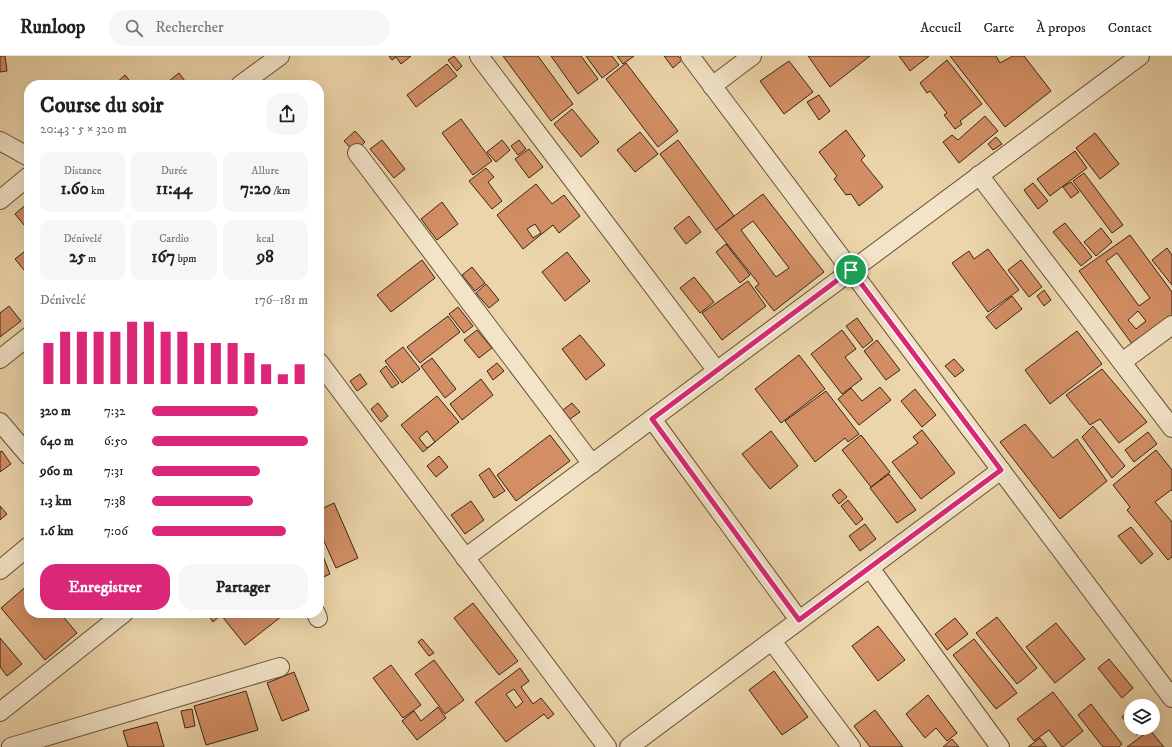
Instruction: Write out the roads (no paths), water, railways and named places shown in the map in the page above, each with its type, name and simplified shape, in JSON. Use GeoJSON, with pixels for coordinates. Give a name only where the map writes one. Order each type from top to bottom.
{"type":"FeatureCollection","features":[{"type":"Feature","properties":{"kind":"street"},"geometry":{"type":"LineString","coordinates":[[247,80],[279,56]]}},
{"type":"Feature","properties":{"kind":"street"},"geometry":{"type":"LineString","coordinates":[[479,56],[717,371]]}},
{"type":"Feature","properties":{"kind":"street"},"geometry":{"type":"LineString","coordinates":[[690,56],[1001,470],[1166,677],[1172,698]]}},
{"type":"Feature","properties":{"kind":"street"},"geometry":{"type":"LineString","coordinates":[[712,86],[752,56]]}},
{"type":"Feature","properties":{"kind":"street"},"geometry":{"type":"LineString","coordinates":[[465,558],[1140,56]]}},
{"type":"Feature","properties":{"kind":"street"},"geometry":{"type":"LineString","coordinates":[[0,141],[24,155]]}},
{"type":"Feature","properties":{"kind":"street"},"geometry":{"type":"LineString","coordinates":[[356,153],[592,464]]}},
{"type":"Feature","properties":{"kind":"street"},"geometry":{"type":"LineString","coordinates":[[979,175],[1172,428]]}},
{"type":"Feature","properties":{"kind":"street"},"geometry":{"type":"LineString","coordinates":[[0,200],[24,180]]}},
{"type":"Feature","properties":{"kind":"street"},"geometry":{"type":"LineString","coordinates":[[1122,362],[1172,325]]}},
{"type":"Feature","properties":{"kind":"street"},"geometry":{"type":"LineString","coordinates":[[0,359],[24,340]]}},
{"type":"Feature","properties":{"kind":"street"},"geometry":{"type":"LineString","coordinates":[[324,369],[607,747]]}},
{"type":"Feature","properties":{"kind":"street"},"geometry":{"type":"LineString","coordinates":[[652,419],[799,620]]}},
{"type":"Feature","properties":{"kind":"street"},"geometry":{"type":"LineString","coordinates":[[0,422],[24,450]]}},
{"type":"Feature","properties":{"kind":"street"},"geometry":{"type":"LineString","coordinates":[[629,747],[1001,470]]}},
{"type":"Feature","properties":{"kind":"street"},"geometry":{"type":"LineString","coordinates":[[0,570],[24,550]]}},
{"type":"Feature","properties":{"kind":"street"},"geometry":{"type":"LineString","coordinates":[[870,568],[1000,747]]}},
{"type":"Feature","properties":{"kind":"street"},"geometry":{"type":"LineString","coordinates":[[0,712],[118,618]]}},
{"type":"Feature","properties":{"kind":"street"},"geometry":{"type":"LineString","coordinates":[[772,641],[851,747]]}},
{"type":"Feature","properties":{"kind":"street"},"geometry":{"type":"LineString","coordinates":[[11,747],[280,667]]}}]}
